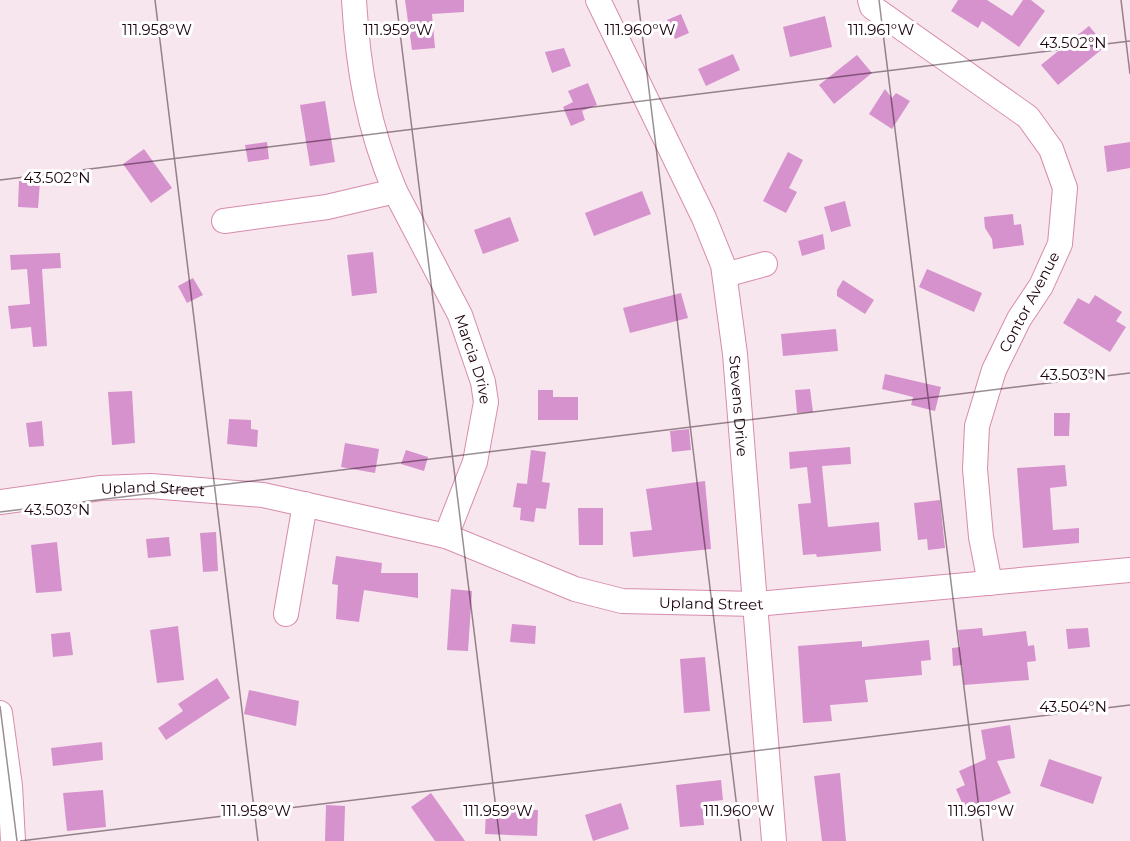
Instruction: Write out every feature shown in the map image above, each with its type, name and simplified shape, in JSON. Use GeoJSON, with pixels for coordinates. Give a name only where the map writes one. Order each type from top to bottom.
{"type":"FeatureCollection","features":[{"type":"Feature","properties":{"kind":"street","name":"Marcia Drive"},"geometry":{"type":"LineString","coordinates":[[354,0],[364,102],[379,154],[395,191],[460,315],[483,382],[486,402],[475,462],[446,536]]}},
{"type":"Feature","properties":{"kind":"street","name":"Stevens Drive"},"geometry":{"type":"LineString","coordinates":[[598,0],[704,218],[725,275],[735,354],[774,841]]}},
{"type":"Feature","properties":{"kind":"street","name":"Contor Avenue"},"geometry":{"type":"LineString","coordinates":[[870,0],[872,7],[1028,117],[1051,149],[1065,188],[1060,244],[1041,286],[1019,319],[994,370],[977,426],[975,469],[980,526],[990,583]]}},
{"type":"Feature","properties":{"kind":"street"},"geometry":{"type":"LineString","coordinates":[[224,221],[327,207],[395,191]]}},
{"type":"Feature","properties":{"kind":"street"},"geometry":{"type":"LineString","coordinates":[[725,275],[765,264]]}},
{"type":"Feature","properties":{"kind":"street","name":"Upland Street"},"geometry":{"type":"LineString","coordinates":[[0,502],[101,488],[151,486],[263,495],[446,536],[575,589],[622,601],[756,604],[1130,570]]}},
{"type":"Feature","properties":{"kind":"street"},"geometry":{"type":"LineString","coordinates":[[286,614],[305,504]]}},
{"type":"Feature","properties":{"kind":"street"},"geometry":{"type":"LineString","coordinates":[[0,713],[10,786],[13,841]]}},
{"type":"Feature","properties":{"kind":"building"},"geometry":{"type":"Polygon","coordinates":[[[405,0],[464,0],[464,12],[432,14],[435,48],[412,50],[405,0]]]}},
{"type":"Feature","properties":{"kind":"building"},"geometry":{"type":"Polygon","coordinates":[[[958,0],[987,0],[1012,16],[1023,0],[1031,0],[1045,11],[1019,47],[982,21],[978,28],[951,11],[958,0]]]}},
{"type":"Feature","properties":{"kind":"building"},"geometry":{"type":"Polygon","coordinates":[[[681,14],[689,33],[675,39],[667,20],[681,14]]]}},
{"type":"Feature","properties":{"kind":"building"},"geometry":{"type":"Polygon","coordinates":[[[825,16],[832,47],[790,57],[783,27],[825,16]]]}},
{"type":"Feature","properties":{"kind":"building"},"geometry":{"type":"Polygon","coordinates":[[[1089,26],[1106,46],[1058,85],[1041,65],[1089,26]]]}},
{"type":"Feature","properties":{"kind":"building"},"geometry":{"type":"Polygon","coordinates":[[[564,48],[571,66],[552,73],[545,52],[564,48]]]}},
{"type":"Feature","properties":{"kind":"building"},"geometry":{"type":"Polygon","coordinates":[[[733,54],[740,70],[706,86],[698,69],[733,54]]]}},
{"type":"Feature","properties":{"kind":"building"},"geometry":{"type":"Polygon","coordinates":[[[857,55],[872,73],[834,104],[819,85],[857,55]]]}},
{"type":"Feature","properties":{"kind":"building"},"geometry":{"type":"Polygon","coordinates":[[[588,83],[597,105],[582,111],[585,120],[571,126],[563,107],[573,102],[568,91],[588,83]]]}},
{"type":"Feature","properties":{"kind":"building"},"geometry":{"type":"Polygon","coordinates":[[[885,89],[892,98],[896,93],[910,101],[892,129],[869,114],[885,89]]]}},
{"type":"Feature","properties":{"kind":"building"},"geometry":{"type":"Polygon","coordinates":[[[325,101],[335,162],[310,166],[300,105],[325,101]]]}},
{"type":"Feature","properties":{"kind":"building"},"geometry":{"type":"Polygon","coordinates":[[[267,142],[269,159],[248,162],[245,145],[267,142]]]}},
{"type":"Feature","properties":{"kind":"building"},"geometry":{"type":"Polygon","coordinates":[[[1130,142],[1130,168],[1107,172],[1104,146],[1130,142]]]}},
{"type":"Feature","properties":{"kind":"building"},"geometry":{"type":"Polygon","coordinates":[[[144,149],[172,188],[151,203],[123,164],[144,149]]]}},
{"type":"Feature","properties":{"kind":"building"},"geometry":{"type":"Polygon","coordinates":[[[788,152],[803,160],[789,188],[797,192],[786,213],[763,201],[788,152]]]}},
{"type":"Feature","properties":{"kind":"building"},"geometry":{"type":"Polygon","coordinates":[[[19,181],[40,182],[38,208],[18,207],[19,181]]]}},
{"type":"Feature","properties":{"kind":"building"},"geometry":{"type":"Polygon","coordinates":[[[642,191],[651,214],[594,236],[585,213],[642,191]]]}},
{"type":"Feature","properties":{"kind":"building"},"geometry":{"type":"Polygon","coordinates":[[[845,201],[851,226],[831,232],[824,207],[845,201]]]}},
{"type":"Feature","properties":{"kind":"building"},"geometry":{"type":"Polygon","coordinates":[[[1013,214],[1014,225],[1021,224],[1024,245],[993,249],[992,239],[985,228],[984,217],[1013,214]]]}},
{"type":"Feature","properties":{"kind":"building"},"geometry":{"type":"Polygon","coordinates":[[[510,217],[519,241],[483,254],[474,230],[510,217]]]}},
{"type":"Feature","properties":{"kind":"building"},"geometry":{"type":"Polygon","coordinates":[[[823,234],[825,249],[802,256],[798,241],[823,234]]]}},
{"type":"Feature","properties":{"kind":"building"},"geometry":{"type":"Polygon","coordinates":[[[373,252],[377,293],[352,296],[347,255],[373,252]]]}},
{"type":"Feature","properties":{"kind":"building"},"geometry":{"type":"Polygon","coordinates":[[[60,253],[61,268],[42,269],[47,346],[33,347],[31,327],[11,329],[8,306],[30,304],[27,269],[11,270],[10,255],[60,253]]]}},
{"type":"Feature","properties":{"kind":"building"},"geometry":{"type":"Polygon","coordinates":[[[927,269],[982,293],[974,312],[919,287],[927,269]]]}},
{"type":"Feature","properties":{"kind":"building"},"geometry":{"type":"Polygon","coordinates":[[[193,278],[203,295],[187,303],[178,286],[193,278]]]}},
{"type":"Feature","properties":{"kind":"building"},"geometry":{"type":"Polygon","coordinates":[[[843,280],[874,300],[865,314],[837,296],[837,290],[843,280]]]}},
{"type":"Feature","properties":{"kind":"building"},"geometry":{"type":"Polygon","coordinates":[[[681,293],[688,318],[630,333],[623,308],[681,293]]]}},
{"type":"Feature","properties":{"kind":"building"},"geometry":{"type":"Polygon","coordinates":[[[1095,295],[1122,312],[1116,321],[1126,327],[1110,352],[1063,323],[1078,298],[1089,304],[1095,295]]]}},
{"type":"Feature","properties":{"kind":"building"},"geometry":{"type":"Polygon","coordinates":[[[836,329],[838,351],[783,356],[781,334],[836,329]]]}},
{"type":"Feature","properties":{"kind":"building"},"geometry":{"type":"Polygon","coordinates":[[[885,374],[941,387],[935,411],[911,405],[913,397],[882,389],[885,374]]]}},
{"type":"Feature","properties":{"kind":"building"},"geometry":{"type":"Polygon","coordinates":[[[810,389],[813,412],[797,413],[795,390],[810,389]]]}},
{"type":"Feature","properties":{"kind":"building"},"geometry":{"type":"Polygon","coordinates":[[[538,390],[553,390],[553,397],[578,397],[578,420],[538,420],[538,390]]]}},
{"type":"Feature","properties":{"kind":"building"},"geometry":{"type":"Polygon","coordinates":[[[132,391],[135,443],[112,445],[108,392],[132,391]]]}},
{"type":"Feature","properties":{"kind":"building"},"geometry":{"type":"Polygon","coordinates":[[[1054,413],[1070,413],[1069,436],[1054,436],[1054,413]]]}},
{"type":"Feature","properties":{"kind":"building"},"geometry":{"type":"Polygon","coordinates":[[[229,419],[251,420],[251,429],[258,430],[257,447],[227,444],[229,419]]]}},
{"type":"Feature","properties":{"kind":"building"},"geometry":{"type":"Polygon","coordinates":[[[42,421],[44,446],[29,447],[26,423],[42,421]]]}},
{"type":"Feature","properties":{"kind":"building"},"geometry":{"type":"Polygon","coordinates":[[[689,429],[691,450],[672,452],[670,431],[689,429]]]}},
{"type":"Feature","properties":{"kind":"building"},"geometry":{"type":"Polygon","coordinates":[[[345,443],[379,449],[375,473],[341,467],[345,443]]]}},
{"type":"Feature","properties":{"kind":"building"},"geometry":{"type":"Polygon","coordinates":[[[850,447],[851,464],[822,466],[828,527],[879,522],[881,551],[817,557],[816,554],[803,555],[798,504],[811,503],[807,467],[790,469],[789,452],[850,447]]]}},
{"type":"Feature","properties":{"kind":"building"},"geometry":{"type":"Polygon","coordinates":[[[406,450],[428,457],[424,471],[401,464],[406,450]]]}},
{"type":"Feature","properties":{"kind":"building"},"geometry":{"type":"Polygon","coordinates":[[[531,450],[546,452],[542,482],[550,483],[546,509],[536,508],[534,522],[520,520],[521,508],[513,507],[517,483],[527,484],[531,450]]]}},
{"type":"Feature","properties":{"kind":"building"},"geometry":{"type":"Polygon","coordinates":[[[1065,465],[1067,486],[1050,488],[1053,530],[1079,528],[1079,543],[1023,548],[1017,468],[1065,465]]]}},
{"type":"Feature","properties":{"kind":"building"},"geometry":{"type":"Polygon","coordinates":[[[705,481],[711,549],[633,557],[630,532],[652,530],[646,489],[705,481]]]}},
{"type":"Feature","properties":{"kind":"building"},"geometry":{"type":"Polygon","coordinates":[[[940,500],[945,548],[928,550],[927,539],[918,540],[914,503],[940,500]]]}},
{"type":"Feature","properties":{"kind":"building"},"geometry":{"type":"Polygon","coordinates":[[[578,508],[603,508],[603,545],[579,545],[578,508]]]}},
{"type":"Feature","properties":{"kind":"building"},"geometry":{"type":"Polygon","coordinates":[[[216,532],[218,571],[203,572],[200,533],[216,532]]]}},
{"type":"Feature","properties":{"kind":"building"},"geometry":{"type":"Polygon","coordinates":[[[169,537],[171,556],[148,558],[146,539],[169,537]]]}},
{"type":"Feature","properties":{"kind":"building"},"geometry":{"type":"Polygon","coordinates":[[[57,542],[62,591],[36,593],[31,545],[57,542]]]}},
{"type":"Feature","properties":{"kind":"building"},"geometry":{"type":"Polygon","coordinates":[[[336,556],[382,563],[381,573],[418,573],[418,598],[364,590],[359,622],[336,619],[338,585],[332,584],[336,556]]]}},
{"type":"Feature","properties":{"kind":"building"},"geometry":{"type":"Polygon","coordinates":[[[451,589],[472,591],[468,651],[447,650],[451,589]]]}},
{"type":"Feature","properties":{"kind":"building"},"geometry":{"type":"Polygon","coordinates":[[[512,624],[536,626],[535,644],[510,642],[512,624]]]}},
{"type":"Feature","properties":{"kind":"building"},"geometry":{"type":"Polygon","coordinates":[[[178,626],[184,680],[157,683],[150,630],[178,626]]]}},
{"type":"Feature","properties":{"kind":"building"},"geometry":{"type":"Polygon","coordinates":[[[982,628],[983,636],[1026,631],[1028,646],[1034,645],[1036,661],[1027,662],[1029,680],[964,685],[962,665],[953,666],[952,648],[960,647],[958,630],[982,628]]]}},
{"type":"Feature","properties":{"kind":"building"},"geometry":{"type":"Polygon","coordinates":[[[1088,628],[1090,647],[1068,649],[1066,629],[1088,628]]]}},
{"type":"Feature","properties":{"kind":"building"},"geometry":{"type":"Polygon","coordinates":[[[70,632],[73,655],[53,657],[51,634],[70,632]]]}},
{"type":"Feature","properties":{"kind":"building"},"geometry":{"type":"Polygon","coordinates":[[[929,640],[931,660],[921,661],[922,675],[865,680],[868,702],[830,705],[832,721],[803,723],[798,646],[862,641],[862,647],[929,640]]]}},
{"type":"Feature","properties":{"kind":"building"},"geometry":{"type":"Polygon","coordinates":[[[705,657],[710,711],[684,713],[680,659],[705,657]]]}},
{"type":"Feature","properties":{"kind":"building"},"geometry":{"type":"Polygon","coordinates":[[[217,678],[230,698],[166,740],[158,728],[183,711],[178,704],[217,678]]]}},
{"type":"Feature","properties":{"kind":"building"},"geometry":{"type":"Polygon","coordinates":[[[249,690],[299,701],[296,726],[244,714],[249,690]]]}},
{"type":"Feature","properties":{"kind":"building"},"geometry":{"type":"Polygon","coordinates":[[[1010,725],[1015,758],[997,761],[1011,793],[966,812],[956,789],[965,785],[959,771],[986,759],[981,730],[1010,725]]]}},
{"type":"Feature","properties":{"kind":"building"},"geometry":{"type":"Polygon","coordinates":[[[102,742],[103,760],[53,766],[51,748],[102,742]]]}},
{"type":"Feature","properties":{"kind":"building"},"geometry":{"type":"Polygon","coordinates":[[[1049,759],[1102,777],[1093,804],[1040,786],[1049,759]]]}},
{"type":"Feature","properties":{"kind":"building"},"geometry":{"type":"Polygon","coordinates":[[[840,773],[846,841],[822,841],[814,776],[840,773]]]}},
{"type":"Feature","properties":{"kind":"building"},"geometry":{"type":"Polygon","coordinates":[[[721,780],[723,800],[702,802],[704,825],[680,827],[676,785],[721,780]]]}},
{"type":"Feature","properties":{"kind":"building"},"geometry":{"type":"Polygon","coordinates":[[[103,790],[106,827],[67,831],[63,793],[103,790]]]}},
{"type":"Feature","properties":{"kind":"building"},"geometry":{"type":"Polygon","coordinates":[[[431,793],[465,841],[435,841],[411,807],[431,793]]]}},
{"type":"Feature","properties":{"kind":"building"},"geometry":{"type":"Polygon","coordinates":[[[621,803],[629,829],[593,841],[585,815],[621,803]]]}},
{"type":"Feature","properties":{"kind":"building"},"geometry":{"type":"Polygon","coordinates":[[[326,805],[345,806],[344,841],[325,841],[326,805]]]}},
{"type":"Feature","properties":{"kind":"building"},"geometry":{"type":"Polygon","coordinates":[[[486,808],[538,810],[537,836],[485,834],[486,808]]]}}]}
